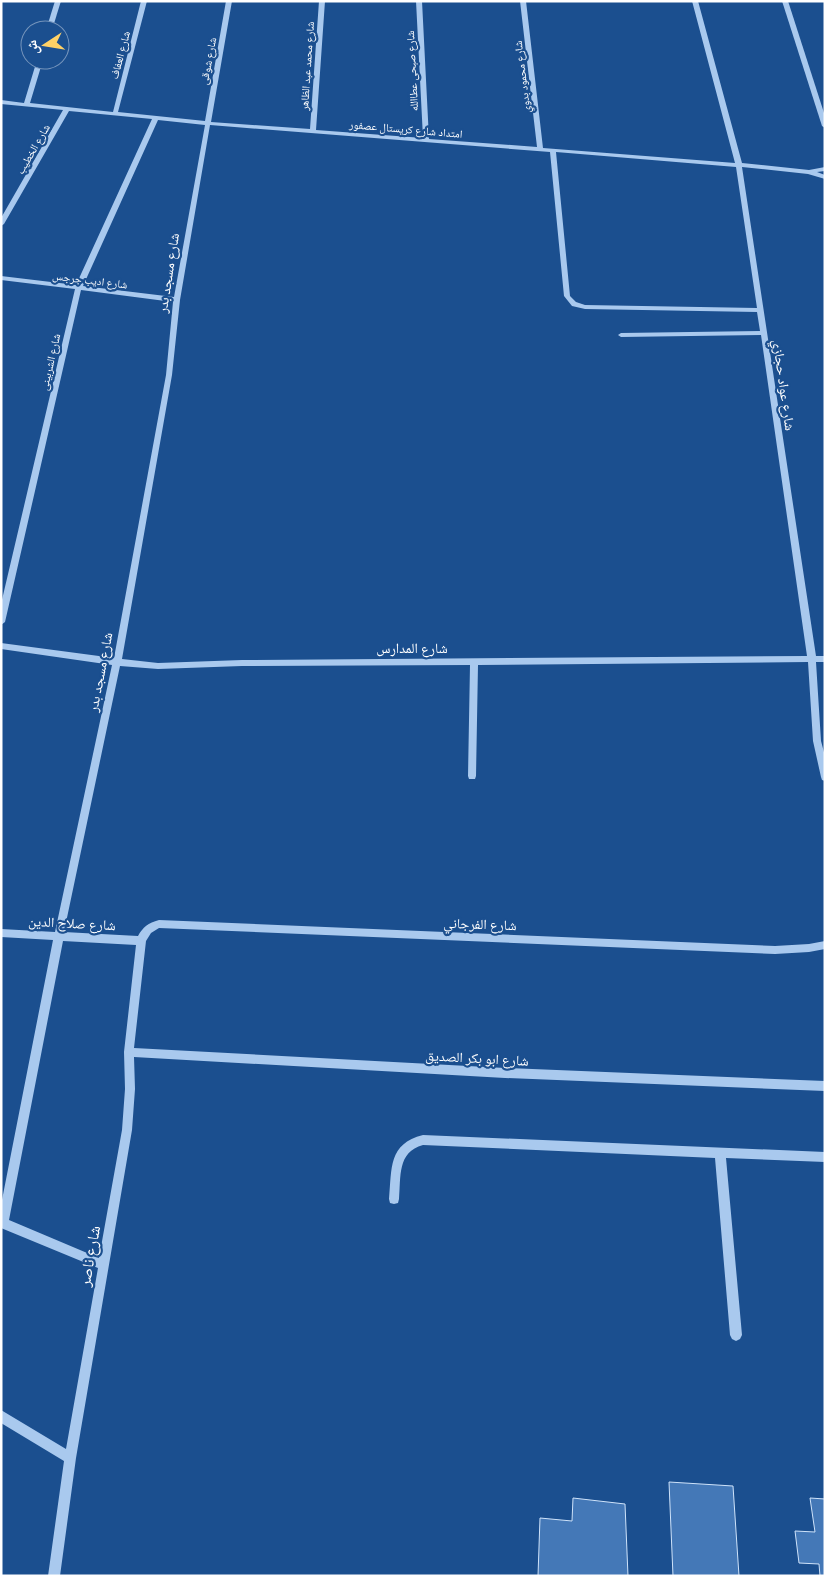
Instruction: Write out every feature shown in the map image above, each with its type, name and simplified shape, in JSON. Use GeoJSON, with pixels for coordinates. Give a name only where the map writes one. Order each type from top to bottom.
{"type":"FeatureCollection","features":[{"type":"Feature","properties":{"kind":"street"},"geometry":{"type":"LineString","coordinates":[[52,20],[58,1]]}},
{"type":"Feature","properties":{"kind":"street","name":"شارع العفاف"},"geometry":{"type":"LineString","coordinates":[[115,114],[144,1]]}},
{"type":"Feature","properties":{"kind":"street","name":"شارع شوقى"},"geometry":{"type":"LineString","coordinates":[[206,124],[229,1]]}},
{"type":"Feature","properties":{"kind":"street","name":"شارع محمد عبد الظاهر"},"geometry":{"type":"LineString","coordinates":[[313,132],[322,1]]}},
{"type":"Feature","properties":{"kind":"street","name":"شارع صبحى عطاالله"},"geometry":{"type":"LineString","coordinates":[[419,1],[426,141]]}},
{"type":"Feature","properties":{"kind":"street","name":"شارع محمود بدوي"},"geometry":{"type":"LineString","coordinates":[[523,1],[540,150]]}},
{"type":"Feature","properties":{"kind":"street","name":"شارع عواد حجازي"},"geometry":{"type":"LineString","coordinates":[[695,1],[739,165],[812,659],[817,741],[825,776]]}},
{"type":"Feature","properties":{"kind":"street"},"geometry":{"type":"LineString","coordinates":[[785,1],[825,126]]}},
{"type":"Feature","properties":{"kind":"street"},"geometry":{"type":"LineString","coordinates":[[27,104],[37,70]]}},
{"type":"Feature","properties":{"kind":"street","name":"امتداد شارع كريستال عصفور"},"geometry":{"type":"LineString","coordinates":[[1,102],[206,124],[739,165],[809,172],[825,177]]}},
{"type":"Feature","properties":{"kind":"street","name":"شارع الخطيب"},"geometry":{"type":"LineString","coordinates":[[1,224],[67,109]]}},
{"type":"Feature","properties":{"kind":"street","name":"شارع الشربينى"},"geometry":{"type":"LineString","coordinates":[[1,622],[78,289],[156,118]]}},
{"type":"Feature","properties":{"kind":"street","name":"شارع مسجد بدر"},"geometry":{"type":"LineString","coordinates":[[2,1222],[59,936],[117,662],[169,376],[177,300],[206,124]]}},
{"type":"Feature","properties":{"kind":"street"},"geometry":{"type":"LineString","coordinates":[[553,151],[567,296],[574,304],[585,307],[760,310]]}},
{"type":"Feature","properties":{"kind":"street","name":"امتداد شارع كريستال عصفور"},"geometry":{"type":"LineString","coordinates":[[809,172],[825,168]]}},
{"type":"Feature","properties":{"kind":"street","name":"شارع اديب جرجس"},"geometry":{"type":"LineString","coordinates":[[1,278],[177,300]]}},
{"type":"Feature","properties":{"kind":"street"},"geometry":{"type":"LineString","coordinates":[[620,334],[764,333]]}},
{"type":"Feature","properties":{"kind":"street","name":"شارع المدارس"},"geometry":{"type":"LineString","coordinates":[[1,646],[117,662],[200,666],[242,663],[825,660]]}},
{"type":"Feature","properties":{"kind":"street"},"geometry":{"type":"LineString","coordinates":[[472,776],[474,661]]}},
{"type":"Feature","properties":{"kind":"street","name":"شارع الفرجاني"},"geometry":{"type":"LineString","coordinates":[[141,941],[146,931],[153,925],[159,924],[775,950],[825,945]]}},
{"type":"Feature","properties":{"kind":"street","name":"شارع صلاح الدين"},"geometry":{"type":"LineString","coordinates":[[1,933],[141,941]]}},
{"type":"Feature","properties":{"kind":"street","name":"شارع ناصر"},"geometry":{"type":"LineString","coordinates":[[54,1576],[70,1458],[128,1130],[129,1052],[141,941]]}},
{"type":"Feature","properties":{"kind":"street","name":"شارع ابو بكر الصديق"},"geometry":{"type":"LineString","coordinates":[[129,1052],[504,1073],[825,1086]]}},
{"type":"Feature","properties":{"kind":"street"},"geometry":{"type":"LineString","coordinates":[[394,1198],[402,1151],[408,1144],[423,1140],[825,1158]]}},
{"type":"Feature","properties":{"kind":"street"},"geometry":{"type":"LineString","coordinates":[[720,1154],[736,1335]]}},
{"type":"Feature","properties":{"kind":"street"},"geometry":{"type":"LineString","coordinates":[[2,1222],[104,1265]]}},
{"type":"Feature","properties":{"kind":"street"},"geometry":{"type":"LineString","coordinates":[[1,1416],[70,1458]]}},
{"type":"Feature","properties":{"kind":"building"},"geometry":{"type":"Polygon","coordinates":[[[669,1482],[733,1486],[739,1576],[673,1576],[669,1482]]]}},
{"type":"Feature","properties":{"kind":"building"},"geometry":{"type":"Polygon","coordinates":[[[573,1498],[625,1504],[628,1576],[538,1576],[540,1518],[572,1521],[573,1498]]]}},
{"type":"Feature","properties":{"kind":"building"},"geometry":{"type":"Polygon","coordinates":[[[810,1498],[825,1499],[825,1576],[820,1576],[819,1564],[799,1563],[795,1531],[815,1532],[810,1498]]]}}]}
